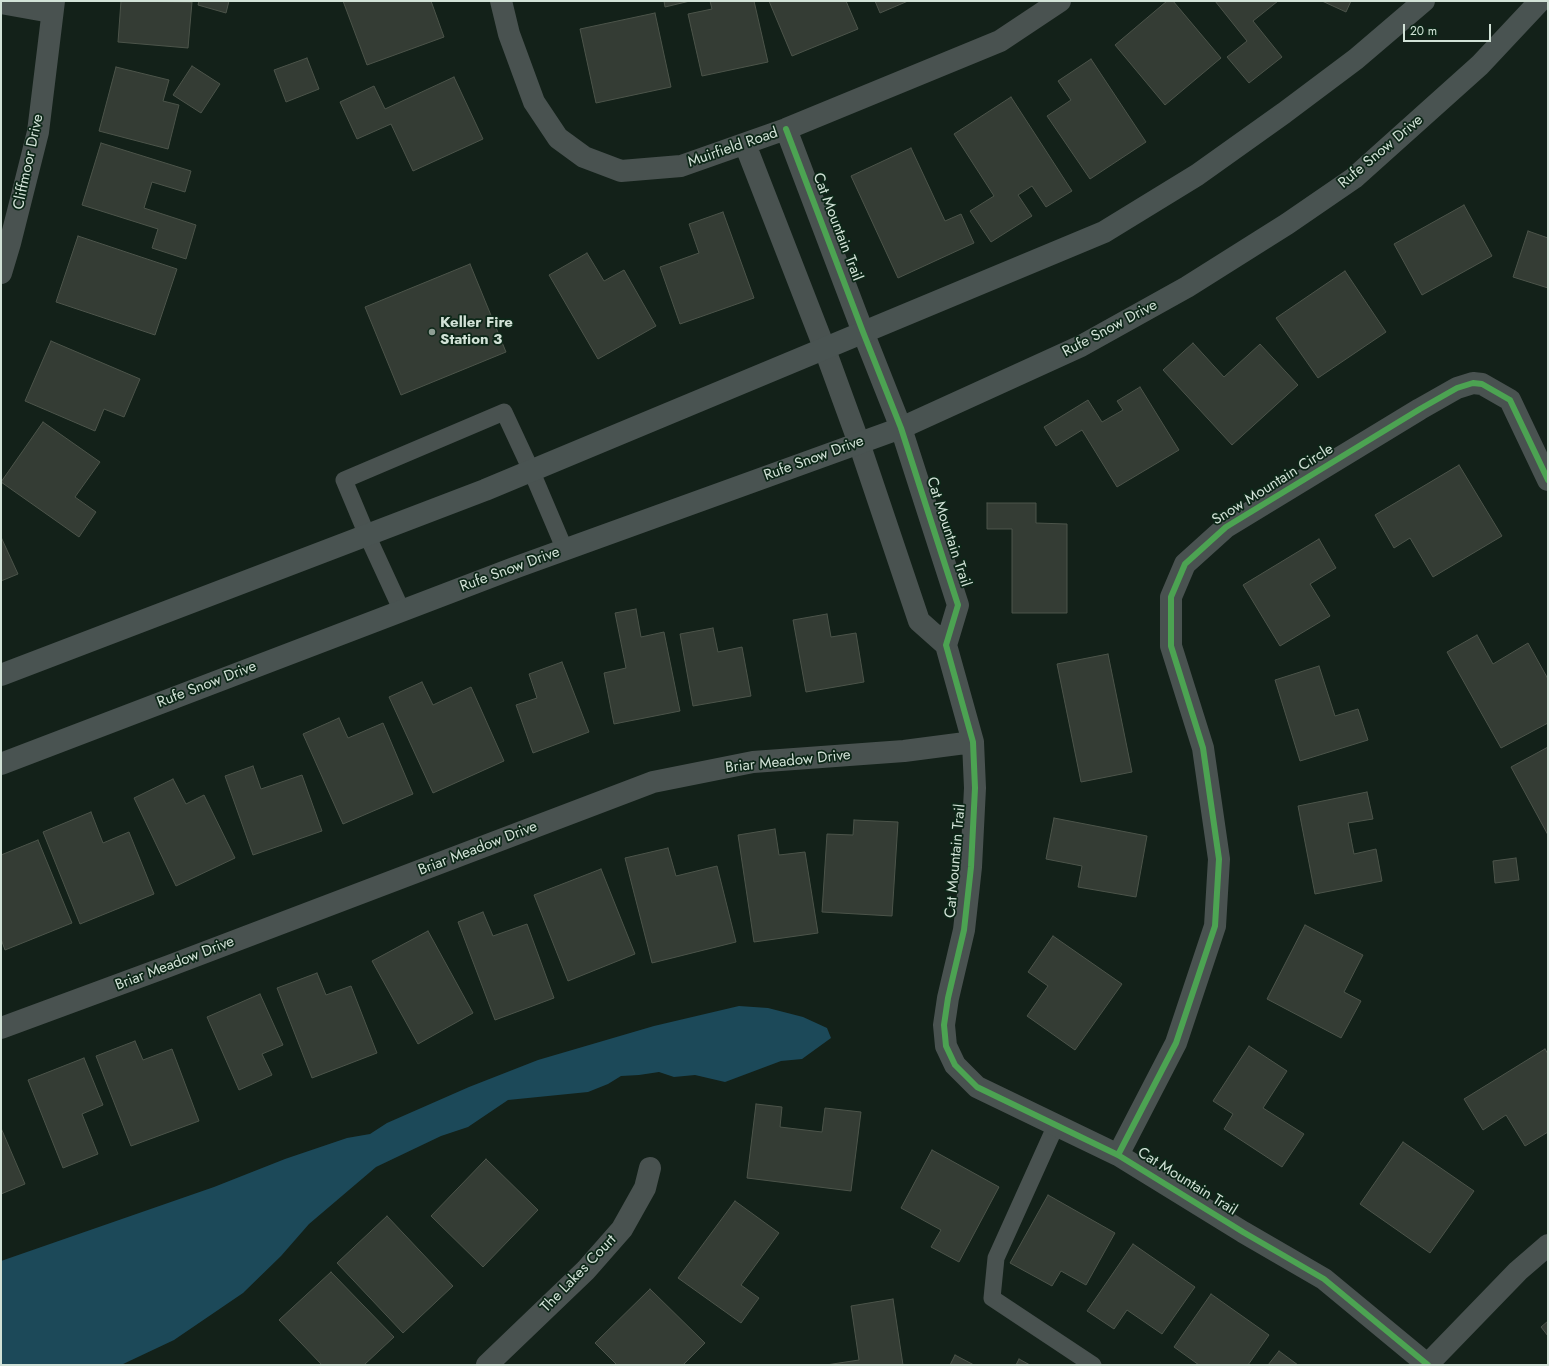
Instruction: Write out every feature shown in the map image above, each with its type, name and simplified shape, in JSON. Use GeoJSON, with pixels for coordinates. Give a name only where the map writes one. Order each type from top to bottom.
{"type":"FeatureCollection","features":[{"type":"Feature","properties":{"kind":"main road"},"geometry":{"type":"LineString","coordinates":[[1,675],[367,535],[531,470],[824,347],[1104,232],[1197,175],[1284,113],[1356,59],[1424,1]]}},
{"type":"Feature","properties":{"kind":"main road","name":"Rufe Snow Drive"},"geometry":{"type":"LineString","coordinates":[[1,764],[565,550],[901,428],[1082,346],[1187,287],[1287,224],[1360,173],[1480,65],[1540,1]]}},
{"type":"Feature","properties":{"kind":"street","name":"Muirfield Road"},"geometry":{"type":"LineString","coordinates":[[501,1],[509,34],[534,102],[558,138],[584,157],[621,171],[681,166],[786,129],[1000,41],[1060,1]]}},
{"type":"Feature","properties":{"kind":"street"},"geometry":{"type":"LineString","coordinates":[[1,3],[53,6]]}},
{"type":"Feature","properties":{"kind":"street","name":"Cliffmoor Drive"},"geometry":{"type":"LineString","coordinates":[[1,273],[38,132],[53,6]]}},
{"type":"Feature","properties":{"kind":"street","name":"Cat Mountain Trail"},"geometry":{"type":"LineString","coordinates":[[786,129],[901,428],[958,605],[946,646],[973,742],[975,788],[971,867],[964,930],[948,998],[945,1018],[946,1046],[955,1066],[977,1087],[1118,1155],[1243,1232],[1324,1279],[1428,1365]]}},
{"type":"Feature","properties":{"kind":"street"},"geometry":{"type":"LineString","coordinates":[[745,144],[824,347],[859,443],[919,621],[946,646]]}},
{"type":"Feature","properties":{"kind":"street","name":"Snow Mountain Circle"},"geometry":{"type":"LineString","coordinates":[[1118,1155],[1176,1043],[1215,926],[1219,859],[1203,748],[1171,646],[1171,596],[1185,564],[1226,527],[1420,409],[1457,388],[1473,383],[1482,384],[1510,400],[1548,480]]}},
{"type":"Feature","properties":{"kind":"street","name":"Briar Meadow Drive"},"geometry":{"type":"LineString","coordinates":[[1,1028],[169,966],[653,782],[753,762],[904,751],[973,742]]}},
{"type":"Feature","properties":{"kind":"street","name":"The Lakes Court"},"geometry":{"type":"LineString","coordinates":[[487,1365],[586,1270],[622,1229],[645,1188],[650,1168]]}},
{"type":"Feature","properties":{"kind":"street"},"geometry":{"type":"LineString","coordinates":[[1428,1365],[1518,1271],[1548,1245]]}},
{"type":"Feature","properties":{"kind":"lane"},"geometry":{"type":"LineString","coordinates":[[402,611],[367,535],[344,480],[504,412],[531,470],[565,550]]}},
{"type":"Feature","properties":{"kind":"lane"},"geometry":{"type":"LineString","coordinates":[[1056,1125],[996,1258],[992,1298],[1093,1365]]}},
{"type":"Feature","properties":{"kind":"water"},"geometry":{"type":"Polygon","coordinates":[[[739,1006],[768,1008],[803,1017],[827,1028],[831,1038],[802,1059],[781,1061],[725,1082],[695,1075],[674,1077],[659,1072],[621,1076],[608,1084],[588,1092],[508,1100],[468,1127],[441,1136],[376,1167],[309,1224],[281,1256],[243,1293],[174,1340],[121,1365],[1,1365],[1,1261],[214,1187],[285,1159],[347,1138],[370,1134],[387,1123],[469,1087],[538,1060],[654,1026],[739,1006]]]}},
{"type":"Feature","properties":{"kind":"building"},"geometry":{"type":"Polygon","coordinates":[[[121,1],[192,2],[188,48],[118,42],[121,1]]]}},
{"type":"Feature","properties":{"kind":"building"},"geometry":{"type":"Polygon","coordinates":[[[199,1],[229,1],[226,13],[198,5],[199,1]]]}},
{"type":"Feature","properties":{"kind":"building"},"geometry":{"type":"Polygon","coordinates":[[[343,1],[431,1],[444,37],[367,65],[343,1]]]}},
{"type":"Feature","properties":{"kind":"building"},"geometry":{"type":"Polygon","coordinates":[[[664,1],[690,1],[665,7],[664,1]]]}},
{"type":"Feature","properties":{"kind":"building"},"geometry":{"type":"Polygon","coordinates":[[[710,1],[754,1],[768,62],[702,76],[688,14],[712,9],[710,1]]]}},
{"type":"Feature","properties":{"kind":"building"},"geometry":{"type":"Polygon","coordinates":[[[769,1],[846,1],[858,29],[792,56],[769,1]]]}},
{"type":"Feature","properties":{"kind":"building"},"geometry":{"type":"Polygon","coordinates":[[[875,1],[908,1],[880,13],[875,1]]]}},
{"type":"Feature","properties":{"kind":"building"},"geometry":{"type":"Polygon","coordinates":[[[1167,1],[1173,1],[1221,58],[1165,105],[1115,45],[1167,1]]]}},
{"type":"Feature","properties":{"kind":"building"},"geometry":{"type":"Polygon","coordinates":[[[1215,1],[1278,1],[1253,21],[1282,57],[1249,83],[1227,57],[1247,41],[1215,1]]]}},
{"type":"Feature","properties":{"kind":"building"},"geometry":{"type":"Polygon","coordinates":[[[1322,1],[1351,1],[1346,12],[1322,1]]]}},
{"type":"Feature","properties":{"kind":"building"},"geometry":{"type":"Polygon","coordinates":[[[655,13],[671,87],[596,103],[580,29],[655,13]]]}},
{"type":"Feature","properties":{"kind":"building"},"geometry":{"type":"Polygon","coordinates":[[[307,58],[319,89],[286,102],[274,70],[307,58]]]}},
{"type":"Feature","properties":{"kind":"building"},"geometry":{"type":"Polygon","coordinates":[[[1091,59],[1146,142],[1090,179],[1047,116],[1071,100],[1058,81],[1091,59]]]}},
{"type":"Feature","properties":{"kind":"building"},"geometry":{"type":"Polygon","coordinates":[[[192,66],[220,84],[201,113],[173,95],[192,66]]]}},
{"type":"Feature","properties":{"kind":"building"},"geometry":{"type":"Polygon","coordinates":[[[116,67],[169,80],[163,101],[179,105],[168,149],[99,131],[116,67]]]}},
{"type":"Feature","properties":{"kind":"building"},"geometry":{"type":"Polygon","coordinates":[[[454,77],[483,139],[413,171],[391,124],[357,139],[340,102],[374,86],[385,109],[454,77]]]}},
{"type":"Feature","properties":{"kind":"building"},"geometry":{"type":"Polygon","coordinates":[[[1011,97],[1072,191],[1046,207],[1032,186],[1018,195],[1032,216],[991,242],[970,211],[994,196],[954,134],[1011,97]]]}},
{"type":"Feature","properties":{"kind":"building"},"geometry":{"type":"Polygon","coordinates":[[[101,143],[191,171],[185,192],[152,182],[144,208],[196,225],[186,259],[152,248],[158,229],[82,205],[101,143]]]}},
{"type":"Feature","properties":{"kind":"building"},"geometry":{"type":"Polygon","coordinates":[[[911,148],[945,221],[961,214],[974,243],[898,278],[851,176],[911,148]]]}},
{"type":"Feature","properties":{"kind":"building"},"geometry":{"type":"Polygon","coordinates":[[[1464,205],[1492,256],[1422,295],[1394,244],[1464,205]]]}},
{"type":"Feature","properties":{"kind":"building"},"geometry":{"type":"Polygon","coordinates":[[[723,212],[754,298],[680,324],[660,267],[699,253],[689,224],[723,212]]]}},
{"type":"Feature","properties":{"kind":"building"},"geometry":{"type":"Polygon","coordinates":[[[1528,231],[1548,238],[1548,288],[1513,277],[1528,231]]]}},
{"type":"Feature","properties":{"kind":"building"},"geometry":{"type":"Polygon","coordinates":[[[78,236],[177,269],[155,335],[56,302],[78,236]]]}},
{"type":"Feature","properties":{"kind":"building"},"geometry":{"type":"Polygon","coordinates":[[[587,253],[604,281],[624,270],[656,326],[598,359],[549,275],[587,253]]]}},
{"type":"Feature","properties":{"kind":"building"},"geometry":{"type":"Polygon","coordinates":[[[470,264],[506,352],[401,395],[365,307],[470,264]]]}},
{"type":"Feature","properties":{"kind":"building"},"geometry":{"type":"Polygon","coordinates":[[[1345,271],[1386,332],[1318,378],[1276,318],[1345,271]]]}},
{"type":"Feature","properties":{"kind":"building"},"geometry":{"type":"Polygon","coordinates":[[[51,341],[140,379],[124,417],[104,409],[95,431],[25,401],[51,341]]]}},
{"type":"Feature","properties":{"kind":"building"},"geometry":{"type":"Polygon","coordinates":[[[1193,343],[1224,377],[1260,344],[1298,385],[1232,445],[1163,370],[1193,343]]]}},
{"type":"Feature","properties":{"kind":"building"},"geometry":{"type":"Polygon","coordinates":[[[1140,387],[1179,450],[1117,487],[1082,430],[1056,446],[1044,427],[1088,400],[1102,422],[1123,410],[1117,401],[1140,387]]]}},
{"type":"Feature","properties":{"kind":"building"},"geometry":{"type":"Polygon","coordinates":[[[43,422],[100,462],[75,497],[96,512],[79,537],[1,482],[43,422]]]}},
{"type":"Feature","properties":{"kind":"building"},"geometry":{"type":"Polygon","coordinates":[[[1459,465],[1502,536],[1433,577],[1410,538],[1394,548],[1375,515],[1459,465]]]}},
{"type":"Feature","properties":{"kind":"building"},"geometry":{"type":"Polygon","coordinates":[[[987,503],[1036,503],[1036,523],[1067,524],[1067,613],[1012,613],[1012,529],[987,529],[987,503]]]}},
{"type":"Feature","properties":{"kind":"building"},"geometry":{"type":"Polygon","coordinates":[[[1,537],[18,574],[1,581],[1,537]]]}},
{"type":"Feature","properties":{"kind":"building"},"geometry":{"type":"Polygon","coordinates":[[[1319,539],[1336,568],[1310,584],[1330,616],[1280,646],[1243,585],[1319,539]]]}},
{"type":"Feature","properties":{"kind":"building"},"geometry":{"type":"Polygon","coordinates":[[[636,609],[641,637],[664,632],[680,711],[614,724],[604,673],[626,668],[615,613],[636,609]]]}},
{"type":"Feature","properties":{"kind":"building"},"geometry":{"type":"Polygon","coordinates":[[[827,614],[831,637],[856,633],[864,682],[806,692],[793,620],[827,614]]]}},
{"type":"Feature","properties":{"kind":"building"},"geometry":{"type":"Polygon","coordinates":[[[713,628],[718,652],[742,647],[751,696],[693,706],[680,634],[713,628]]]}},
{"type":"Feature","properties":{"kind":"building"},"geometry":{"type":"Polygon","coordinates":[[[1477,635],[1493,664],[1528,643],[1548,679],[1548,723],[1501,748],[1447,652],[1477,635]]]}},
{"type":"Feature","properties":{"kind":"building"},"geometry":{"type":"Polygon","coordinates":[[[1108,654],[1132,772],[1081,782],[1057,664],[1108,654]]]}},
{"type":"Feature","properties":{"kind":"building"},"geometry":{"type":"Polygon","coordinates":[[[562,662],[589,732],[533,753],[516,705],[537,698],[529,674],[562,662]]]}},
{"type":"Feature","properties":{"kind":"building"},"geometry":{"type":"Polygon","coordinates":[[[1319,666],[1335,716],[1358,709],[1368,740],[1300,761],[1275,680],[1319,666]]]}},
{"type":"Feature","properties":{"kind":"building"},"geometry":{"type":"Polygon","coordinates":[[[422,682],[433,705],[471,687],[504,761],[433,793],[389,697],[422,682]]]}},
{"type":"Feature","properties":{"kind":"building"},"geometry":{"type":"Polygon","coordinates":[[[339,718],[348,738],[383,723],[413,794],[343,824],[303,734],[339,718]]]}},
{"type":"Feature","properties":{"kind":"building"},"geometry":{"type":"Polygon","coordinates":[[[1548,747],[1548,835],[1511,767],[1548,747]]]}},
{"type":"Feature","properties":{"kind":"building"},"geometry":{"type":"Polygon","coordinates":[[[253,766],[261,789],[302,775],[322,831],[253,855],[225,776],[253,766]]]}},
{"type":"Feature","properties":{"kind":"building"},"geometry":{"type":"Polygon","coordinates":[[[173,779],[186,804],[204,795],[235,858],[176,886],[134,798],[173,779]]]}},
{"type":"Feature","properties":{"kind":"building"},"geometry":{"type":"Polygon","coordinates":[[[1367,792],[1373,819],[1348,823],[1354,854],[1376,849],[1382,881],[1315,894],[1298,806],[1367,792]]]}},
{"type":"Feature","properties":{"kind":"building"},"geometry":{"type":"Polygon","coordinates":[[[91,812],[103,843],[129,832],[154,894],[80,924],[43,832],[91,812]]]}},
{"type":"Feature","properties":{"kind":"building"},"geometry":{"type":"Polygon","coordinates":[[[1054,818],[1147,836],[1136,897],[1078,887],[1082,866],[1046,859],[1054,818]]]}},
{"type":"Feature","properties":{"kind":"building"},"geometry":{"type":"Polygon","coordinates":[[[854,820],[898,822],[892,916],[822,912],[827,834],[853,835],[854,820]]]}},
{"type":"Feature","properties":{"kind":"building"},"geometry":{"type":"Polygon","coordinates":[[[775,829],[779,855],[805,852],[818,933],[754,942],[738,835],[775,829]]]}},
{"type":"Feature","properties":{"kind":"building"},"geometry":{"type":"Polygon","coordinates":[[[38,840],[72,923],[5,950],[1,939],[1,855],[38,840]]]}},
{"type":"Feature","properties":{"kind":"building"},"geometry":{"type":"Polygon","coordinates":[[[668,848],[676,876],[717,866],[736,942],[652,963],[625,858],[668,848]]]}},
{"type":"Feature","properties":{"kind":"building"},"geometry":{"type":"Polygon","coordinates":[[[1516,858],[1519,880],[1495,883],[1493,861],[1516,858]]]}},
{"type":"Feature","properties":{"kind":"building"},"geometry":{"type":"Polygon","coordinates":[[[601,869],[635,954],[568,981],[534,895],[601,869]]]}},
{"type":"Feature","properties":{"kind":"building"},"geometry":{"type":"Polygon","coordinates":[[[483,912],[493,936],[527,924],[554,998],[495,1020],[458,922],[483,912]]]}},
{"type":"Feature","properties":{"kind":"building"},"geometry":{"type":"Polygon","coordinates":[[[1305,925],[1363,955],[1344,992],[1361,1001],[1341,1038],[1267,999],[1305,925]]]}},
{"type":"Feature","properties":{"kind":"building"},"geometry":{"type":"Polygon","coordinates":[[[428,931],[473,1013],[418,1044],[372,961],[428,931]]]}},
{"type":"Feature","properties":{"kind":"building"},"geometry":{"type":"Polygon","coordinates":[[[1053,936],[1122,984],[1075,1050],[1027,1016],[1048,986],[1028,972],[1053,936]]]}},
{"type":"Feature","properties":{"kind":"building"},"geometry":{"type":"Polygon","coordinates":[[[317,973],[326,995],[351,986],[377,1053],[312,1078],[277,988],[317,973]]]}},
{"type":"Feature","properties":{"kind":"building"},"geometry":{"type":"Polygon","coordinates":[[[260,994],[283,1045],[262,1054],[272,1075],[239,1090],[207,1017],[260,994]]]}},
{"type":"Feature","properties":{"kind":"building"},"geometry":{"type":"Polygon","coordinates":[[[135,1041],[143,1060],[172,1049],[199,1121],[131,1146],[96,1056],[135,1041]]]}},
{"type":"Feature","properties":{"kind":"building"},"geometry":{"type":"Polygon","coordinates":[[[1249,1046],[1287,1071],[1263,1108],[1304,1134],[1282,1167],[1224,1129],[1233,1114],[1213,1101],[1249,1046]]]}},
{"type":"Feature","properties":{"kind":"building"},"geometry":{"type":"Polygon","coordinates":[[[1545,1049],[1548,1054],[1548,1132],[1525,1146],[1506,1115],[1483,1130],[1464,1099],[1545,1049]]]}},
{"type":"Feature","properties":{"kind":"building"},"geometry":{"type":"Polygon","coordinates":[[[84,1058],[103,1105],[82,1114],[98,1154],[63,1168],[28,1080],[84,1058]]]}},
{"type":"Feature","properties":{"kind":"building"},"geometry":{"type":"Polygon","coordinates":[[[756,1104],[782,1107],[780,1127],[822,1132],[825,1108],[861,1112],[851,1191],[747,1178],[756,1104]]]}},
{"type":"Feature","properties":{"kind":"building"},"geometry":{"type":"Polygon","coordinates":[[[1,1128],[25,1184],[1,1194],[1,1128]]]}},
{"type":"Feature","properties":{"kind":"building"},"geometry":{"type":"Polygon","coordinates":[[[1403,1142],[1474,1191],[1430,1253],[1360,1204],[1403,1142]]]}},
{"type":"Feature","properties":{"kind":"building"},"geometry":{"type":"Polygon","coordinates":[[[932,1150],[999,1187],[959,1262],[931,1247],[941,1230],[901,1208],[932,1150]]]}},
{"type":"Feature","properties":{"kind":"building"},"geometry":{"type":"Polygon","coordinates":[[[486,1159],[538,1210],[483,1267],[431,1216],[486,1159]]]}},
{"type":"Feature","properties":{"kind":"building"},"geometry":{"type":"Polygon","coordinates":[[[1048,1195],[1115,1233],[1086,1285],[1061,1271],[1052,1286],[1010,1263],[1048,1195]]]}},
{"type":"Feature","properties":{"kind":"building"},"geometry":{"type":"Polygon","coordinates":[[[735,1201],[779,1233],[741,1285],[759,1298],[741,1323],[678,1278],[735,1201]]]}},
{"type":"Feature","properties":{"kind":"building"},"geometry":{"type":"Polygon","coordinates":[[[387,1216],[453,1286],[403,1333],[337,1263],[387,1216]]]}},
{"type":"Feature","properties":{"kind":"building"},"geometry":{"type":"Polygon","coordinates":[[[1133,1244],[1195,1287],[1162,1334],[1127,1310],[1114,1329],[1087,1311],[1133,1244]]]}},
{"type":"Feature","properties":{"kind":"building"},"geometry":{"type":"Polygon","coordinates":[[[331,1272],[394,1337],[364,1365],[322,1365],[279,1320],[331,1272]]]}},
{"type":"Feature","properties":{"kind":"building"},"geometry":{"type":"Polygon","coordinates":[[[650,1289],[705,1343],[683,1365],[617,1365],[595,1343],[650,1289]]]}},
{"type":"Feature","properties":{"kind":"building"},"geometry":{"type":"Polygon","coordinates":[[[1211,1294],[1269,1335],[1248,1365],[1199,1365],[1174,1347],[1211,1294]]]}},
{"type":"Feature","properties":{"kind":"building"},"geometry":{"type":"Polygon","coordinates":[[[893,1299],[903,1365],[826,1365],[859,1360],[851,1306],[893,1299]]]}},
{"type":"Feature","properties":{"kind":"building"},"geometry":{"type":"Polygon","coordinates":[[[1548,1321],[1548,1336],[1541,1327],[1548,1321]]]}},
{"type":"Feature","properties":{"kind":"building"},"geometry":{"type":"Polygon","coordinates":[[[1279,1351],[1298,1365],[1268,1365],[1279,1351]]]}},
{"type":"Feature","properties":{"kind":"building"},"geometry":{"type":"Polygon","coordinates":[[[955,1355],[974,1365],[950,1365],[955,1355]]]}},
{"type":"Feature","properties":{"kind":"building"},"geometry":{"type":"Polygon","coordinates":[[[1019,1359],[1030,1365],[1016,1365],[1019,1359]]]}},
{"type":"Feature","properties":{"kind":"cycle path"},"geometry":{"type":"LineString","coordinates":[[786,129],[901,428],[958,605],[946,645],[973,742],[975,788],[971,867],[964,930],[948,998],[944,1025],[946,1046],[955,1065],[977,1087],[1118,1155],[1243,1232],[1324,1279],[1428,1365]]}},
{"type":"Feature","properties":{"kind":"cycle path"},"geometry":{"type":"LineString","coordinates":[[1118,1155],[1176,1043],[1215,926],[1219,859],[1203,748],[1171,646],[1171,597],[1185,564],[1226,527],[1420,409],[1457,388],[1473,383],[1482,384],[1510,400],[1548,480]]}},
{"type":"Feature","properties":{"kind":"place","name":"Keller Fire Station 3"},"geometry":{"type":"Point","coordinates":[432,332]}}]}
